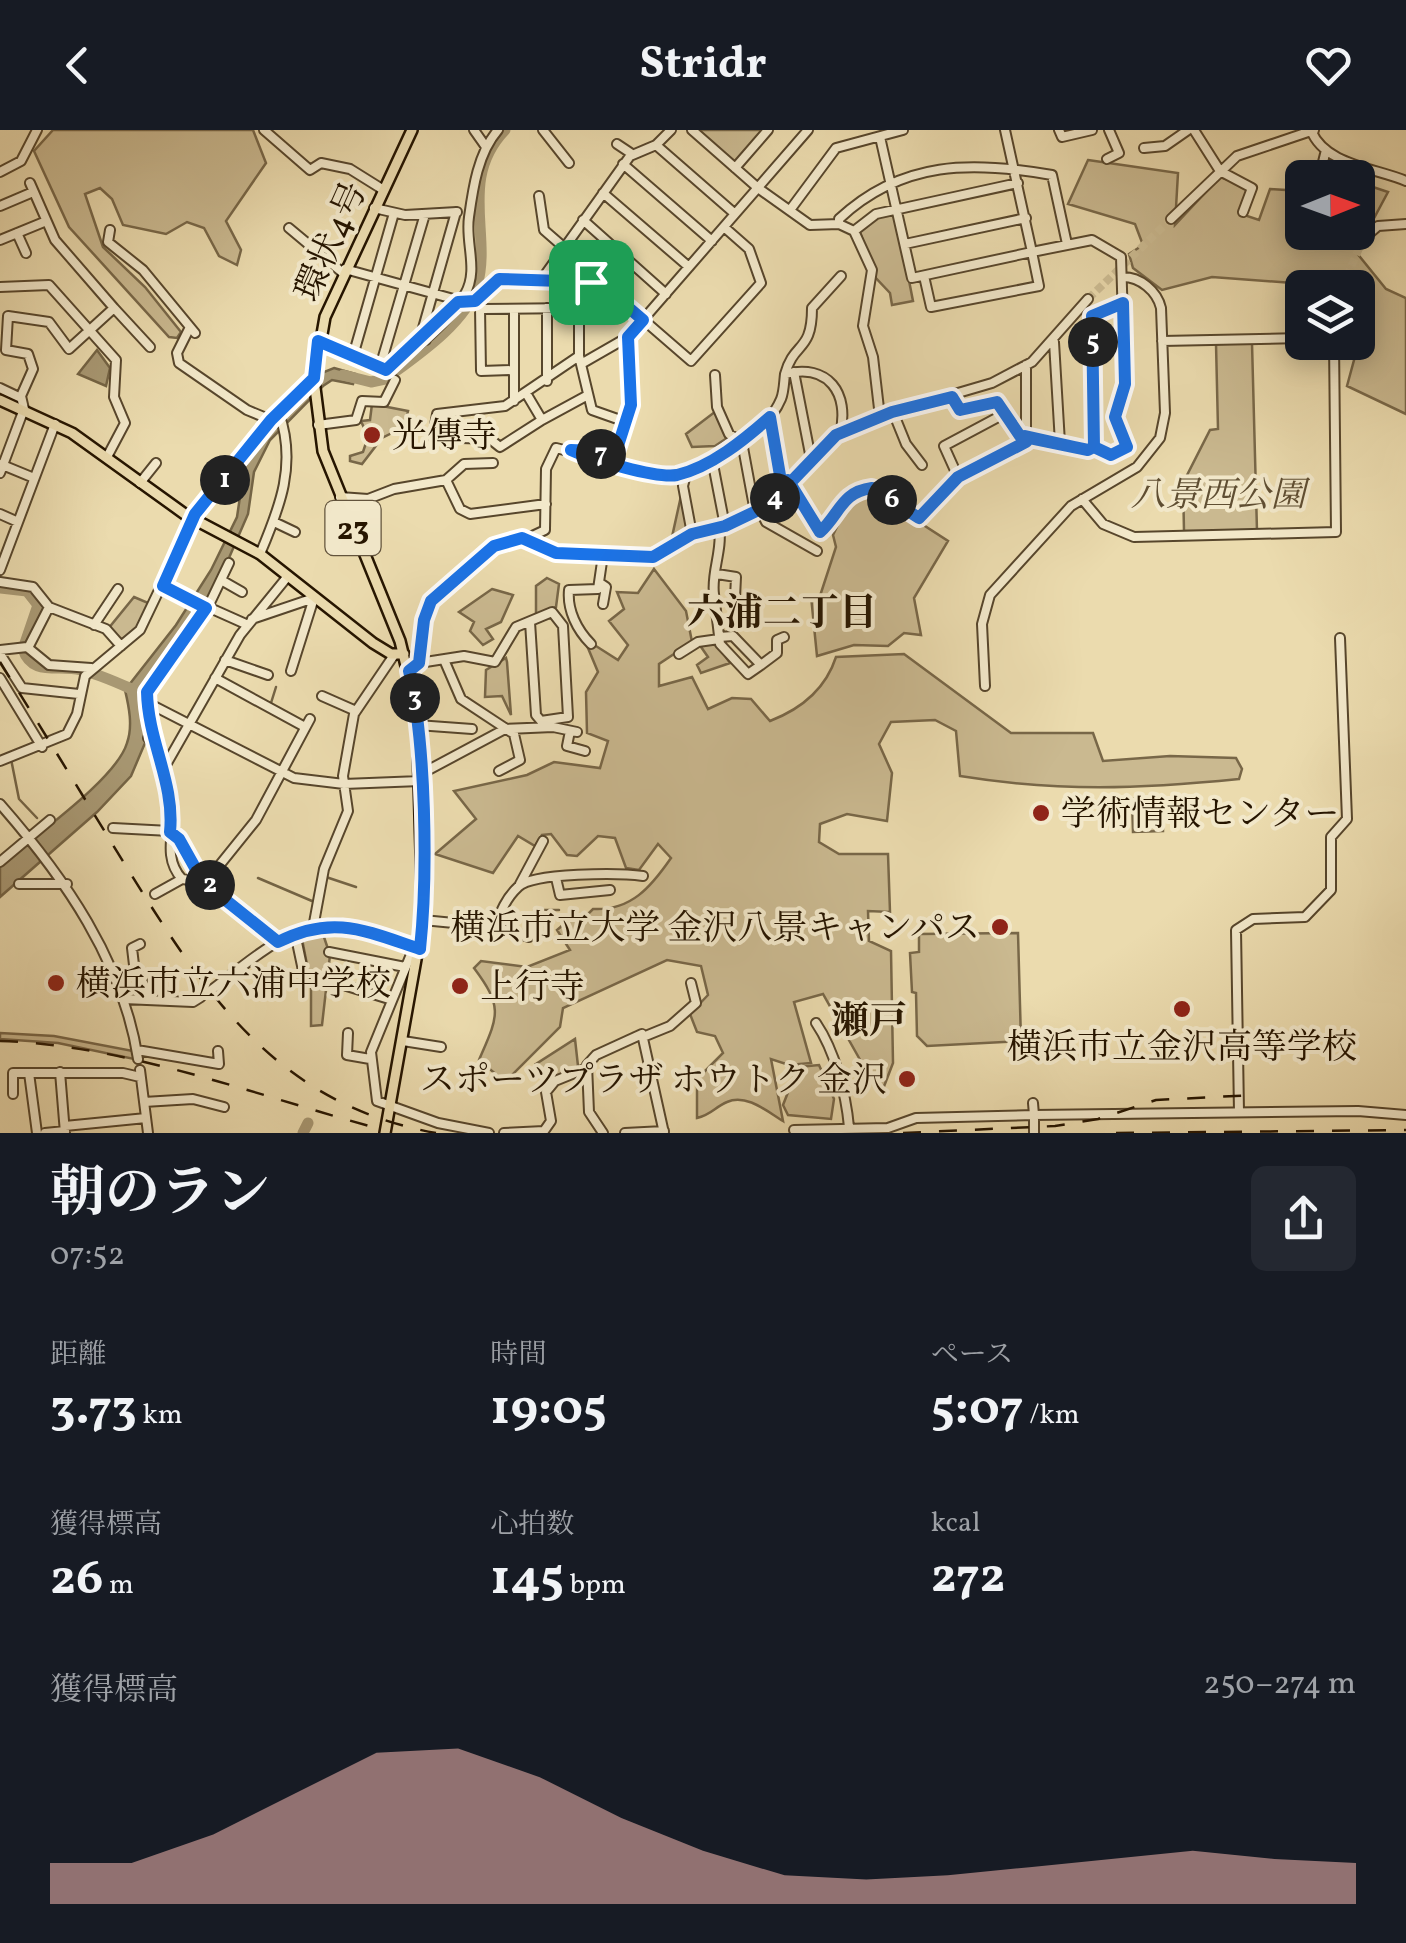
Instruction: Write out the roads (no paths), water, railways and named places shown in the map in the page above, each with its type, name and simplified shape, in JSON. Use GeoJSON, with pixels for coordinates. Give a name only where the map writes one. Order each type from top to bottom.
{"type":"FeatureCollection","features":[{"type":"Feature","properties":{"kind":"main road","name":"環状4号"},"geometry":{"type":"LineString","coordinates":[[314,379],[318,341],[344,271],[412,130]]}},
{"type":"Feature","properties":{"kind":"main road","name":"23"},"geometry":{"type":"LineString","coordinates":[[314,379],[317,425],[340,498],[409,671],[417,724],[423,920],[385,1133]]}},
{"type":"Feature","properties":{"kind":"main road"},"geometry":{"type":"LineString","coordinates":[[0,400],[55,424],[193,520],[260,554],[361,635],[399,654]]}},
{"type":"Feature","properties":{"kind":"street"},"geometry":{"type":"LineString","coordinates":[[1,169],[21,161],[37,130]]}},
{"type":"Feature","properties":{"kind":"street"},"geometry":{"type":"LineString","coordinates":[[264,130],[310,170],[321,164],[350,169],[382,189]]}},
{"type":"Feature","properties":{"kind":"street"},"geometry":{"type":"LineString","coordinates":[[474,130],[486,147]]}},
{"type":"Feature","properties":{"kind":"street"},"geometry":{"type":"LineString","coordinates":[[498,130],[486,147],[471,211],[469,305],[481,371],[514,370]]}},
{"type":"Feature","properties":{"kind":"street"},"geometry":{"type":"LineString","coordinates":[[544,130],[569,163]]}},
{"type":"Feature","properties":{"kind":"street"},"geometry":{"type":"LineString","coordinates":[[542,279],[623,164],[632,154],[656,145],[672,130]]}},
{"type":"Feature","properties":{"kind":"street"},"geometry":{"type":"LineString","coordinates":[[692,130],[758,188],[810,225],[838,224],[854,231],[872,270],[863,326],[873,357],[880,418]]}},
{"type":"Feature","properties":{"kind":"street"},"geometry":{"type":"LineString","coordinates":[[735,168],[768,130]]}},
{"type":"Feature","properties":{"kind":"street"},"geometry":{"type":"LineString","coordinates":[[792,130],[800,138]]}},
{"type":"Feature","properties":{"kind":"street"},"geometry":{"type":"LineString","coordinates":[[588,395],[500,447],[490,439],[433,437],[437,414],[504,406],[580,360],[628,337],[808,130]]}},
{"type":"Feature","properties":{"kind":"street"},"geometry":{"type":"LineString","coordinates":[[790,210],[836,148],[903,130]]}},
{"type":"Feature","properties":{"kind":"street"},"geometry":{"type":"LineString","coordinates":[[924,276],[931,307],[1039,286],[1005,130]]}},
{"type":"Feature","properties":{"kind":"street"},"geometry":{"type":"LineString","coordinates":[[1059,130],[1062,137],[1092,130]]}},
{"type":"Feature","properties":{"kind":"street"},"geometry":{"type":"LineString","coordinates":[[1106,159],[1119,153],[1109,130]]}},
{"type":"Feature","properties":{"kind":"street"},"geometry":{"type":"LineString","coordinates":[[1144,148],[1165,146],[1191,130],[1220,171],[1252,188],[1243,212]]}},
{"type":"Feature","properties":{"kind":"street"},"geometry":{"type":"LineString","coordinates":[[1171,219],[1241,154],[1312,130],[1326,150],[1406,180]]}},
{"type":"Feature","properties":{"kind":"street"},"geometry":{"type":"LineString","coordinates":[[880,136],[912,278],[1067,244],[1100,242],[1122,257],[1125,384],[1115,417],[1127,447],[1116,456],[1094,447],[1025,436],[997,402],[956,409],[952,397]]}},
{"type":"Feature","properties":{"kind":"street"},"geometry":{"type":"LineString","coordinates":[[617,144],[632,154]]}},
{"type":"Feature","properties":{"kind":"street"},"geometry":{"type":"LineString","coordinates":[[656,145],[734,213]]}},
{"type":"Feature","properties":{"kind":"street"},"geometry":{"type":"LineString","coordinates":[[1321,160],[1326,150]]}},
{"type":"Feature","properties":{"kind":"street"},"geometry":{"type":"LineString","coordinates":[[623,164],[712,241]]}},
{"type":"Feature","properties":{"kind":"street"},"geometry":{"type":"LineString","coordinates":[[838,224],[851,207],[892,182],[959,164],[1016,168],[1052,175],[1067,244]]}},
{"type":"Feature","properties":{"kind":"street"},"geometry":{"type":"LineString","coordinates":[[854,231],[876,214],[1018,184]]}},
{"type":"Feature","properties":{"kind":"street"},"geometry":{"type":"LineString","coordinates":[[0,206],[32,188],[44,222],[150,348]]}},
{"type":"Feature","properties":{"kind":"street"},"geometry":{"type":"LineString","coordinates":[[603,192],[689,268]]}},
{"type":"Feature","properties":{"kind":"street"},"geometry":{"type":"LineString","coordinates":[[539,196],[544,230],[591,271],[591,282]]}},
{"type":"Feature","properties":{"kind":"street"},"geometry":{"type":"LineString","coordinates":[[374,208],[424,214],[471,211]]}},
{"type":"Feature","properties":{"kind":"street"},"geometry":{"type":"LineString","coordinates":[[425,339],[421,335],[456,212]]}},
{"type":"Feature","properties":{"kind":"street"},"geometry":{"type":"LineString","coordinates":[[353,356],[394,213]]}},
{"type":"Feature","properties":{"kind":"street"},"geometry":{"type":"LineString","coordinates":[[380,368],[424,214]]}},
{"type":"Feature","properties":{"kind":"street"},"geometry":{"type":"LineString","coordinates":[[905,244],[1026,218]]}},
{"type":"Feature","properties":{"kind":"street"},"geometry":{"type":"LineString","coordinates":[[583,220],[666,294]]}},
{"type":"Feature","properties":{"kind":"street"},"geometry":{"type":"LineString","coordinates":[[0,240],[44,222]]}},
{"type":"Feature","properties":{"kind":"street"},"geometry":{"type":"LineString","coordinates":[[1375,229],[1406,224]]}},
{"type":"Feature","properties":{"kind":"street"},"geometry":{"type":"LineString","coordinates":[[318,341],[386,370],[503,278],[542,279],[591,282],[608,290],[691,361],[761,283],[749,249],[724,227]]}},
{"type":"Feature","properties":{"kind":"street"},"geometry":{"type":"LineString","coordinates":[[289,228],[344,271],[469,305],[593,308]]}},
{"type":"Feature","properties":{"kind":"street"},"geometry":{"type":"LineString","coordinates":[[110,230],[108,242],[143,270],[192,331],[177,354],[179,363],[214,383],[247,410],[276,416],[284,428],[288,466],[274,522],[260,554]]}},
{"type":"Feature","properties":{"kind":"street"},"geometry":{"type":"LineString","coordinates":[[17,233],[26,254]]}},
{"type":"Feature","properties":{"kind":"street"},"geometry":{"type":"LineString","coordinates":[[811,459],[788,363],[812,332],[812,308],[841,276]]}},
{"type":"Feature","properties":{"kind":"street"},"geometry":{"type":"LineString","coordinates":[[985,686],[982,624],[990,595],[1082,499],[1137,467],[1160,438],[1164,414],[1160,301],[1135,277],[1123,277]]}},
{"type":"Feature","properties":{"kind":"street"},"geometry":{"type":"LineString","coordinates":[[0,287],[36,282],[49,285],[116,360],[113,390],[124,418],[123,434],[107,458]]}},
{"type":"Feature","properties":{"kind":"street"},"geometry":{"type":"LineString","coordinates":[[526,539],[553,553],[653,557],[692,534],[722,527],[757,511],[840,434],[892,412],[952,397],[1026,365],[1054,342],[1088,298]]}},
{"type":"Feature","properties":{"kind":"street"},"geometry":{"type":"LineString","coordinates":[[1094,447],[1092,316],[1123,303]]}},
{"type":"Feature","properties":{"kind":"street"},"geometry":{"type":"LineString","coordinates":[[34,478],[1,467],[24,410],[21,398],[33,369],[28,354],[6,350],[3,323],[8,316],[50,322],[69,349],[114,308]]}},
{"type":"Feature","properties":{"kind":"street"},"geometry":{"type":"LineString","coordinates":[[514,308],[514,400]]}},
{"type":"Feature","properties":{"kind":"street"},"geometry":{"type":"LineString","coordinates":[[546,308],[547,381]]}},
{"type":"Feature","properties":{"kind":"street"},"geometry":{"type":"LineString","coordinates":[[579,308],[580,360],[592,410],[626,422]]}},
{"type":"Feature","properties":{"kind":"street"},"geometry":{"type":"LineString","coordinates":[[419,663],[424,620],[435,596],[494,546],[545,530],[546,469],[552,450],[612,456],[631,405],[628,337]]}},
{"type":"Feature","properties":{"kind":"street"},"geometry":{"type":"LineString","coordinates":[[1162,341],[1285,338]]}},
{"type":"Feature","properties":{"kind":"street"},"geometry":{"type":"LineString","coordinates":[[1054,342],[1060,443]]}},
{"type":"Feature","properties":{"kind":"street"},"geometry":{"type":"LineString","coordinates":[[1082,499],[1103,524],[1134,537],[1336,532],[1334,360]]}},
{"type":"Feature","properties":{"kind":"street"},"geometry":{"type":"LineString","coordinates":[[770,417],[785,484],[820,532],[844,498],[872,488],[919,518],[958,477],[1026,442],[1026,365]]}},
{"type":"Feature","properties":{"kind":"street"},"geometry":{"type":"LineString","coordinates":[[790,373],[818,372],[834,382],[845,414],[840,434]]}},
{"type":"Feature","properties":{"kind":"street"},"geometry":{"type":"LineString","coordinates":[[571,450],[669,476],[687,471],[742,442],[770,417],[782,398],[790,373]]}},
{"type":"Feature","properties":{"kind":"street"},"geometry":{"type":"LineString","coordinates":[[715,375],[716,407],[728,434],[742,442],[757,511],[766,522],[817,552]]}},
{"type":"Feature","properties":{"kind":"street"},"geometry":{"type":"LineString","coordinates":[[0,761],[42,747],[70,730],[89,671],[140,630],[193,520],[276,416],[314,379]]}},
{"type":"Feature","properties":{"kind":"street"},"geometry":{"type":"LineString","coordinates":[[317,425],[356,420],[362,401],[384,402],[395,380]]}},
{"type":"Feature","properties":{"kind":"street"},"geometry":{"type":"LineString","coordinates":[[0,388],[21,398]]}},
{"type":"Feature","properties":{"kind":"street"},"geometry":{"type":"LineString","coordinates":[[526,393],[542,420]]}},
{"type":"Feature","properties":{"kind":"street"},"geometry":{"type":"LineString","coordinates":[[892,412],[906,444],[922,465]]}},
{"type":"Feature","properties":{"kind":"street"},"geometry":{"type":"LineString","coordinates":[[958,477],[944,446],[1004,414]]}},
{"type":"Feature","properties":{"kind":"street"},"geometry":{"type":"LineString","coordinates":[[0,570],[55,424]]}},
{"type":"Feature","properties":{"kind":"street"},"geometry":{"type":"LineString","coordinates":[[712,458],[722,527],[714,589],[719,638],[748,674],[776,653],[777,640],[784,637]]}},
{"type":"Feature","properties":{"kind":"street"},"geometry":{"type":"LineString","coordinates":[[140,483],[156,463]]}},
{"type":"Feature","properties":{"kind":"street"},"geometry":{"type":"LineString","coordinates":[[340,498],[368,500],[394,489],[446,480],[464,464],[493,463]]}},
{"type":"Feature","properties":{"kind":"street"},"geometry":{"type":"LineString","coordinates":[[687,471],[683,486],[692,534]]}},
{"type":"Feature","properties":{"kind":"street"},"geometry":{"type":"LineString","coordinates":[[446,480],[460,509],[470,514],[546,504]]}},
{"type":"Feature","properties":{"kind":"street"},"geometry":{"type":"LineString","coordinates":[[0,514],[18,522]]}},
{"type":"Feature","properties":{"kind":"street"},"geometry":{"type":"LineString","coordinates":[[274,522],[294,532]]}},
{"type":"Feature","properties":{"kind":"street"},"geometry":{"type":"LineString","coordinates":[[591,644],[577,630],[568,590],[594,592],[600,583],[603,556]]}},
{"type":"Feature","properties":{"kind":"street"},"geometry":{"type":"LineString","coordinates":[[182,879],[171,863],[174,808],[150,738],[150,685],[205,608],[229,563]]}},
{"type":"Feature","properties":{"kind":"street"},"geometry":{"type":"LineString","coordinates":[[717,574],[736,576],[734,619],[719,620]]}},
{"type":"Feature","properties":{"kind":"street"},"geometry":{"type":"LineString","coordinates":[[163,770],[224,660],[288,576]]}},
{"type":"Feature","properties":{"kind":"street"},"geometry":{"type":"LineString","coordinates":[[221,580],[242,592]]}},
{"type":"Feature","properties":{"kind":"street"},"geometry":{"type":"LineString","coordinates":[[0,582],[32,587],[48,607],[106,630],[122,646]]}},
{"type":"Feature","properties":{"kind":"street"},"geometry":{"type":"LineString","coordinates":[[600,583],[606,587],[603,604]]}},
{"type":"Feature","properties":{"kind":"street"},"geometry":{"type":"LineString","coordinates":[[163,586],[205,608],[250,622],[314,598]]}},
{"type":"Feature","properties":{"kind":"street"},"geometry":{"type":"LineString","coordinates":[[94,625],[118,590]]}},
{"type":"Feature","properties":{"kind":"street"},"geometry":{"type":"LineString","coordinates":[[291,671],[314,598]]}},
{"type":"Feature","properties":{"kind":"street"},"geometry":{"type":"LineString","coordinates":[[48,607],[25,647],[0,652],[22,688],[80,694]]}},
{"type":"Feature","properties":{"kind":"street"},"geometry":{"type":"LineString","coordinates":[[409,671],[419,663],[445,662],[464,656],[495,662],[516,626],[552,612],[563,626],[566,719],[541,722],[536,715],[530,622]]}},
{"type":"Feature","properties":{"kind":"street"},"geometry":{"type":"LineString","coordinates":[[680,654],[698,642],[733,636],[761,665]]}},
{"type":"Feature","properties":{"kind":"street"},"geometry":{"type":"LineString","coordinates":[[1238,1112],[1236,930],[1253,919],[1304,918],[1331,890],[1332,837],[1347,819],[1340,638]]}},
{"type":"Feature","properties":{"kind":"street"},"geometry":{"type":"LineString","coordinates":[[25,647],[44,664],[89,671]]}},
{"type":"Feature","properties":{"kind":"street"},"geometry":{"type":"LineString","coordinates":[[312,928],[324,869],[348,811],[344,784],[346,749],[356,712],[399,654]]}},
{"type":"Feature","properties":{"kind":"street"},"geometry":{"type":"LineString","coordinates":[[224,660],[268,676]]}},
{"type":"Feature","properties":{"kind":"street"},"geometry":{"type":"LineString","coordinates":[[445,662],[461,700],[510,730],[521,752],[520,760],[499,771]]}},
{"type":"Feature","properties":{"kind":"street"},"geometry":{"type":"LineString","coordinates":[[0,678],[42,747]]}},
{"type":"Feature","properties":{"kind":"street"},"geometry":{"type":"LineString","coordinates":[[205,882],[256,820],[307,723],[215,678]]}},
{"type":"Feature","properties":{"kind":"street"},"geometry":{"type":"LineString","coordinates":[[322,696],[356,712]]}},
{"type":"Feature","properties":{"kind":"street"},"geometry":{"type":"LineString","coordinates":[[148,704],[280,773],[344,784],[419,778],[466,754],[487,737],[510,730],[573,731],[568,746],[585,751]]}},
{"type":"Feature","properties":{"kind":"street"},"geometry":{"type":"LineString","coordinates":[[417,724],[472,729]]}},
{"type":"Feature","properties":{"kind":"street"},"geometry":{"type":"LineString","coordinates":[[0,804],[67,884],[124,1000],[138,1054],[219,1064],[218,1051]]}},
{"type":"Feature","properties":{"kind":"street"},"geometry":{"type":"LineString","coordinates":[[0,862],[50,820]]}},
{"type":"Feature","properties":{"kind":"street"},"geometry":{"type":"LineString","coordinates":[[112,828],[170,832],[179,839],[205,882],[278,942]]}},
{"type":"Feature","properties":{"kind":"street"},"geometry":{"type":"LineString","coordinates":[[494,926],[542,841]]}},
{"type":"Feature","properties":{"kind":"street"},"geometry":{"type":"LineString","coordinates":[[520,884],[556,878],[643,876]]}},
{"type":"Feature","properties":{"kind":"street"},"geometry":{"type":"LineString","coordinates":[[556,878],[561,909]]}},
{"type":"Feature","properties":{"kind":"street"},"geometry":{"type":"LineString","coordinates":[[154,894],[182,879],[205,882]]}},
{"type":"Feature","properties":{"kind":"street"},"geometry":{"type":"LineString","coordinates":[[19,884],[67,884]]}},
{"type":"Feature","properties":{"kind":"street"},"geometry":{"type":"LineString","coordinates":[[560,895],[610,890]]}},
{"type":"Feature","properties":{"kind":"street"},"geometry":{"type":"LineString","coordinates":[[423,920],[494,926],[529,937]]}},
{"type":"Feature","properties":{"kind":"street"},"geometry":{"type":"LineString","coordinates":[[210,990],[278,942],[312,928],[342,924],[417,948],[390,999],[370,1059],[377,1101],[390,1108],[489,1133]]}},
{"type":"Feature","properties":{"kind":"street"},"geometry":{"type":"LineString","coordinates":[[295,933],[305,980]]}},
{"type":"Feature","properties":{"kind":"street"},"geometry":{"type":"LineString","coordinates":[[140,944],[132,948],[134,965],[152,1000]]}},
{"type":"Feature","properties":{"kind":"street"},"geometry":{"type":"LineString","coordinates":[[329,952],[405,967]]}},
{"type":"Feature","properties":{"kind":"street"},"geometry":{"type":"LineString","coordinates":[[327,980],[390,999]]}},
{"type":"Feature","properties":{"kind":"street"},"geometry":{"type":"LineString","coordinates":[[504,1133],[544,1131],[551,1122],[546,1092],[556,1081],[587,1068],[596,1055],[637,1035],[670,1026],[696,1003],[690,983]]}},
{"type":"Feature","properties":{"kind":"street"},"geometry":{"type":"LineString","coordinates":[[124,1000],[193,1002],[202,997]]}},
{"type":"Feature","properties":{"kind":"street"},"geometry":{"type":"LineString","coordinates":[[816,1023],[826,1038],[841,1085],[849,1128]]}},
{"type":"Feature","properties":{"kind":"street"},"geometry":{"type":"LineString","coordinates":[[348,1033],[347,1055],[370,1059]]}},
{"type":"Feature","properties":{"kind":"street"},"geometry":{"type":"LineString","coordinates":[[625,1133],[664,1132],[643,1036]]}},
{"type":"Feature","properties":{"kind":"street"},"geometry":{"type":"LineString","coordinates":[[403,1041],[441,1047]]}},
{"type":"Feature","properties":{"kind":"street"},"geometry":{"type":"LineString","coordinates":[[587,1068],[588,1112],[603,1133]]}},
{"type":"Feature","properties":{"kind":"street"},"geometry":{"type":"LineString","coordinates":[[29,1072],[36,1133]]}},
{"type":"Feature","properties":{"kind":"street"},"geometry":{"type":"LineString","coordinates":[[60,1072],[65,1130]]}},
{"type":"Feature","properties":{"kind":"street"},"geometry":{"type":"LineString","coordinates":[[14,1094],[13,1073],[140,1074],[148,1133]]}},
{"type":"Feature","properties":{"kind":"street"},"geometry":{"type":"LineString","coordinates":[[144,1102],[192,1098],[224,1106]]}},
{"type":"Feature","properties":{"kind":"street"},"geometry":{"type":"LineString","coordinates":[[1033,1103],[1034,1133]]}},
{"type":"Feature","properties":{"kind":"street"},"geometry":{"type":"LineString","coordinates":[[794,1130],[888,1128],[916,1118],[1034,1115],[1406,1115]]}},
{"type":"Feature","properties":{"kind":"street"},"geometry":{"type":"LineString","coordinates":[[45,1133],[146,1118]]}},
{"type":"Feature","properties":{"kind":"street"},"geometry":{"type":"LineString","coordinates":[[107,1121],[109,1133]]}},
{"type":"Feature","properties":{"kind":"waterway"},"geometry":{"type":"LineString","coordinates":[[343,375],[371,382],[385,379],[438,338],[471,300],[481,267],[479,187],[491,149],[505,130]]}},
{"type":"Feature","properties":{"kind":"waterway"},"geometry":{"type":"LineString","coordinates":[[0,588],[27,591],[38,605],[23,649],[33,663],[88,672],[136,691]]}},
{"type":"Feature","properties":{"kind":"waterway"},"geometry":{"type":"LineString","coordinates":[[271,703],[276,687]]}},
{"type":"Feature","properties":{"kind":"waterway"},"geometry":{"type":"LineString","coordinates":[[11,759],[19,799],[37,818]]}},
{"type":"Feature","properties":{"kind":"waterway"},"geometry":{"type":"LineString","coordinates":[[326,877],[356,887]]}},
{"type":"Feature","properties":{"kind":"waterway"},"geometry":{"type":"LineString","coordinates":[[258,878],[312,901]]}},
{"type":"Feature","properties":{"kind":"waterway"},"geometry":{"type":"LineString","coordinates":[[534,910],[559,910]]}},
{"type":"Feature","properties":{"kind":"waterway"},"geometry":{"type":"LineString","coordinates":[[303,1133],[308,1123]]}},
{"type":"Feature","properties":{"kind":"tunnel"},"geometry":{"type":"LineString","coordinates":[[1088,299],[1171,219]]}},
{"type":"Feature","properties":{"kind":"tunnel"},"geometry":{"type":"LineString","coordinates":[[1350,270],[1358,250]]}},
{"type":"Feature","properties":{"kind":"railway"},"geometry":{"type":"LineString","coordinates":[[0,662],[184,956],[250,1036],[288,1069],[331,1097],[380,1118],[436,1133]]}},
{"type":"Feature","properties":{"kind":"railway"},"geometry":{"type":"LineString","coordinates":[[0,1041],[47,1044],[141,1061],[373,1127]]}},
{"type":"Feature","properties":{"kind":"railway"},"geometry":{"type":"LineString","coordinates":[[903,1133],[1055,1126],[1098,1119],[1156,1100],[1254,1095]]}},
{"type":"Feature","properties":{"kind":"railway"},"geometry":{"type":"LineString","coordinates":[[1116,1133],[1406,1130]]}},
{"type":"Feature","properties":{"kind":"place","name":"光傳寺"},"geometry":{"type":"Point","coordinates":[372,435]}},
{"type":"Feature","properties":{"kind":"place","name":"学術情報センター"},"geometry":{"type":"Point","coordinates":[1041,813]}},
{"type":"Feature","properties":{"kind":"place","name":"横浜市立大学 金沢八景キャンパス"},"geometry":{"type":"Point","coordinates":[1000,927]}},
{"type":"Feature","properties":{"kind":"place","name":"横浜市立六浦中学校"},"geometry":{"type":"Point","coordinates":[56,983]}},
{"type":"Feature","properties":{"kind":"place","name":"上行寺"},"geometry":{"type":"Point","coordinates":[460,986]}},
{"type":"Feature","properties":{"kind":"place","name":"横浜市立金沢高等学校"},"geometry":{"type":"Point","coordinates":[1182,1009]}},
{"type":"Feature","properties":{"kind":"place","name":"スポーツプラザ ホウトク 金沢"},"geometry":{"type":"Point","coordinates":[907,1079]}},
{"type":"Feature","properties":{"kind":"district","name":"六浦二丁目"},"geometry":{"type":"Point","coordinates":[782,612]}},
{"type":"Feature","properties":{"kind":"district","name":"瀬戸"},"geometry":{"type":"Point","coordinates":[869,1020]}},
{"type":"Feature","properties":{"kind":"park label","name":"八景西公園"},"geometry":{"type":"Point","coordinates":[1218,494]}}]}
